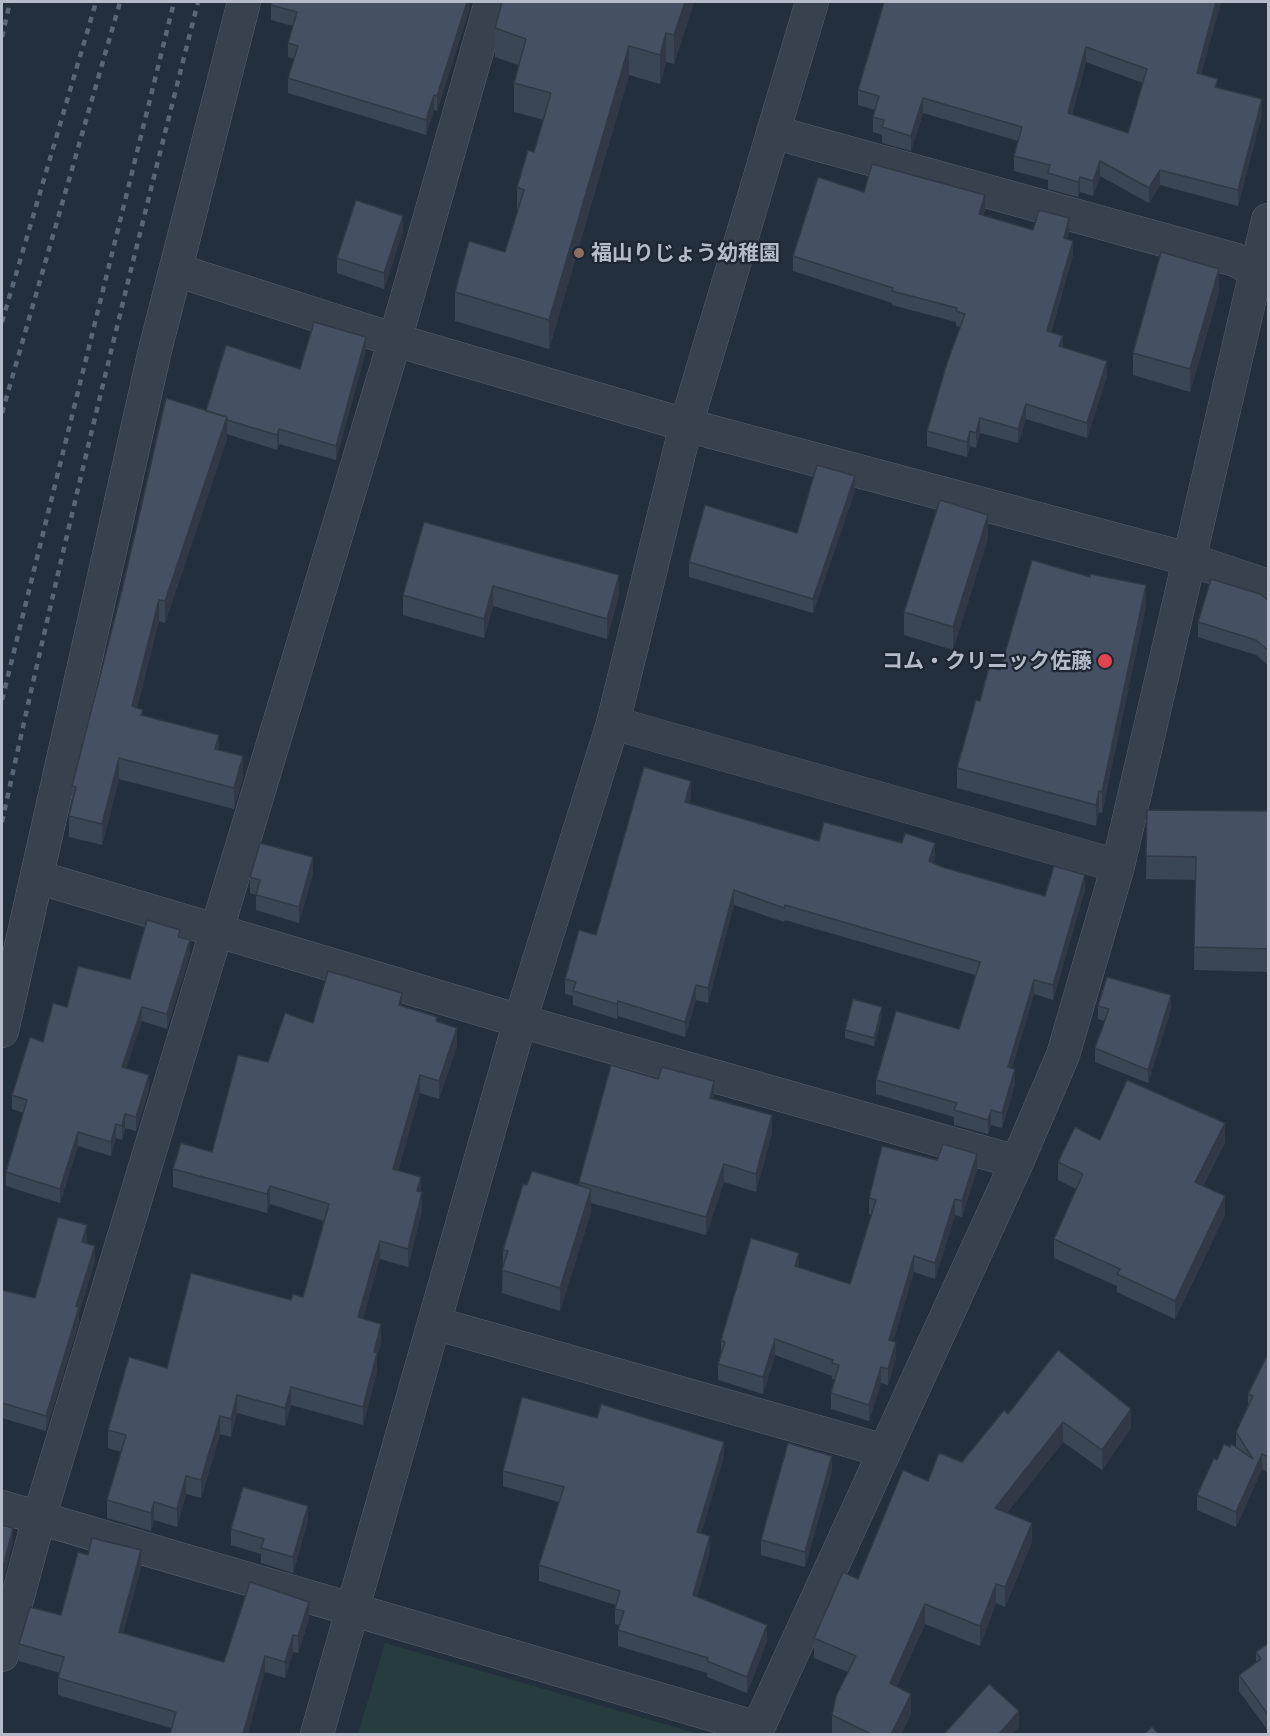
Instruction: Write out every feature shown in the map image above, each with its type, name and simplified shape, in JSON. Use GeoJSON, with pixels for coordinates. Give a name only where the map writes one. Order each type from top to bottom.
{"type":"FeatureCollection","features":[{"type":"Feature","properties":{"kind":"street"},"geometry":{"type":"LineString","coordinates":[[2,1030],[154,350],[244,2]]}},
{"type":"Feature","properties":{"kind":"street"},"geometry":{"type":"LineString","coordinates":[[2,1655],[39,1518],[218,932],[394,340],[491,2]]}},
{"type":"Feature","properties":{"kind":"street"},"geometry":{"type":"LineString","coordinates":[[317,1734],[520,1020],[613,723],[686,425],[812,2]]}},
{"type":"Feature","properties":{"kind":"street"},"geometry":{"type":"LineString","coordinates":[[773,132],[1236,260],[1255,271]]}},
{"type":"Feature","properties":{"kind":"street"},"geometry":{"type":"LineString","coordinates":[[2,1507],[755,1731],[1017,1162],[1063,1055],[1118,866],[1255,271],[1269,220]]}},
{"type":"Feature","properties":{"kind":"street"},"geometry":{"type":"LineString","coordinates":[[176,270],[394,340],[686,425],[1188,559],[1269,586]]}},
{"type":"Feature","properties":{"kind":"street"},"geometry":{"type":"LineString","coordinates":[[613,723],[1118,866]]}},
{"type":"Feature","properties":{"kind":"street"},"geometry":{"type":"LineString","coordinates":[[37,878],[520,1020],[1017,1162]]}},
{"type":"Feature","properties":{"kind":"street"},"geometry":{"type":"LineString","coordinates":[[434,1323],[885,1451]]}},
{"type":"Feature","properties":{"kind":"green space"},"geometry":{"type":"Polygon","coordinates":[[[385,1643],[699,1734],[358,1734],[385,1643]]]}},
{"type":"Feature","properties":{"kind":"building"},"geometry":{"type":"Polygon","coordinates":[[[272,2],[467,2],[437,96],[434,95],[426,120],[288,78],[298,46],[288,43],[297,12],[271,5],[272,2]]]}},
{"type":"Feature","properties":{"kind":"building"},"geometry":{"type":"Polygon","coordinates":[[[502,2],[685,2],[674,35],[666,33],[660,55],[629,46],[549,320],[455,292],[469,241],[505,252],[524,190],[517,187],[528,150],[534,152],[551,93],[514,83],[526,39],[495,28],[502,2]]]}},
{"type":"Feature","properties":{"kind":"building"},"geometry":{"type":"Polygon","coordinates":[[[884,2],[1216,2],[1197,73],[1218,79],[1215,87],[1262,99],[1238,190],[1160,170],[1149,188],[1100,161],[1093,181],[1080,177],[1078,182],[1048,173],[1050,165],[1014,156],[1022,127],[923,98],[911,136],[882,127],[884,120],[873,117],[879,96],[858,90],[884,2]],[[1086,47],[1068,113],[1128,133],[1147,69],[1086,47]]]}},
{"type":"Feature","properties":{"kind":"building"},"geometry":{"type":"Polygon","coordinates":[[[872,164],[985,195],[979,214],[1033,230],[1039,210],[1069,218],[1064,238],[1073,241],[1047,331],[1063,336],[1059,346],[1107,361],[1087,423],[1026,404],[1018,429],[980,418],[976,433],[970,431],[967,442],[927,431],[947,363],[965,314],[956,311],[957,308],[892,291],[893,288],[793,256],[818,177],[864,192],[872,164]]]}},
{"type":"Feature","properties":{"kind":"building"},"geometry":{"type":"Polygon","coordinates":[[[356,200],[403,216],[384,273],[337,258],[356,200]]]}},
{"type":"Feature","properties":{"kind":"building"},"geometry":{"type":"Polygon","coordinates":[[[1161,252],[1219,269],[1190,369],[1133,353],[1161,252]]]}},
{"type":"Feature","properties":{"kind":"building"},"geometry":{"type":"Polygon","coordinates":[[[314,322],[366,337],[336,446],[279,429],[277,435],[227,420],[227,417],[206,411],[226,345],[300,369],[314,322]]]}},
{"type":"Feature","properties":{"kind":"building"},"geometry":{"type":"Polygon","coordinates":[[[166,398],[227,417],[165,601],[159,600],[132,706],[143,710],[141,715],[219,735],[215,749],[243,756],[234,788],[119,758],[102,824],[69,816],[76,787],[72,786],[122,590],[166,398]]]}},
{"type":"Feature","properties":{"kind":"building"},"geometry":{"type":"Polygon","coordinates":[[[817,465],[855,476],[813,599],[689,562],[705,505],[797,533],[817,465]]]}},
{"type":"Feature","properties":{"kind":"building"},"geometry":{"type":"Polygon","coordinates":[[[940,500],[988,515],[953,627],[904,612],[940,500]]]}},
{"type":"Feature","properties":{"kind":"building"},"geometry":{"type":"Polygon","coordinates":[[[424,522],[619,575],[607,619],[493,586],[484,619],[403,595],[424,522]]]}},
{"type":"Feature","properties":{"kind":"building"},"geometry":{"type":"Polygon","coordinates":[[[1032,560],[1090,577],[1090,574],[1146,585],[1102,792],[1099,791],[1096,805],[957,768],[976,700],[980,701],[989,667],[1000,670],[1032,560]]]}},
{"type":"Feature","properties":{"kind":"building"},"geometry":{"type":"Polygon","coordinates":[[[1211,579],[1260,594],[1269,601],[1269,651],[1256,640],[1198,622],[1211,579]]]}},
{"type":"Feature","properties":{"kind":"building"},"geometry":{"type":"Polygon","coordinates":[[[644,767],[691,781],[685,802],[819,841],[824,822],[902,843],[905,833],[935,843],[929,861],[942,867],[1045,896],[1054,866],[1085,875],[1053,985],[1034,980],[1008,1067],[1015,1069],[1002,1113],[991,1110],[988,1120],[954,1110],[957,1103],[876,1080],[896,1011],[959,1029],[980,962],[785,905],[784,908],[734,890],[708,988],[696,985],[685,1022],[618,1001],[617,1004],[573,991],[576,982],[565,979],[579,930],[596,935],[644,767]]]}},
{"type":"Feature","properties":{"kind":"building"},"geometry":{"type":"Polygon","coordinates":[[[1147,810],[1269,811],[1269,949],[1194,947],[1196,857],[1146,856],[1147,810]]]}},
{"type":"Feature","properties":{"kind":"building"},"geometry":{"type":"Polygon","coordinates":[[[260,843],[313,857],[299,907],[256,895],[260,880],[250,877],[260,843]]]}},
{"type":"Feature","properties":{"kind":"building"},"geometry":{"type":"Polygon","coordinates":[[[147,920],[180,930],[178,937],[190,940],[167,1014],[142,1007],[122,1067],[149,1075],[136,1117],[125,1114],[122,1126],[116,1124],[111,1142],[78,1132],[60,1189],[6,1172],[27,1100],[12,1095],[30,1037],[43,1042],[53,1003],[67,1007],[78,966],[130,979],[147,920]]]}},
{"type":"Feature","properties":{"kind":"building"},"geometry":{"type":"Polygon","coordinates":[[[328,971],[402,993],[399,1005],[437,1017],[436,1021],[457,1028],[439,1081],[420,1075],[393,1169],[421,1177],[417,1191],[422,1192],[408,1249],[380,1241],[358,1317],[381,1324],[374,1352],[377,1353],[363,1407],[291,1387],[285,1408],[237,1395],[231,1419],[220,1416],[201,1480],[186,1476],[177,1509],[154,1502],[151,1513],[107,1500],[126,1435],[108,1430],[129,1357],[167,1368],[191,1273],[291,1300],[293,1294],[303,1297],[329,1204],[270,1186],[267,1194],[173,1169],[181,1143],[212,1152],[238,1055],[268,1062],[285,1013],[313,1023],[328,971]]]}},
{"type":"Feature","properties":{"kind":"building"},"geometry":{"type":"Polygon","coordinates":[[[1107,977],[1171,995],[1148,1070],[1095,1048],[1109,1009],[1098,1006],[1107,977]]]}},
{"type":"Feature","properties":{"kind":"building"},"geometry":{"type":"Polygon","coordinates":[[[853,999],[882,1007],[874,1038],[845,1030],[853,999]]]}},
{"type":"Feature","properties":{"kind":"building"},"geometry":{"type":"Polygon","coordinates":[[[611,1065],[658,1079],[662,1067],[714,1081],[710,1098],[772,1115],[756,1174],[724,1164],[706,1217],[579,1182],[611,1065]]]}},
{"type":"Feature","properties":{"kind":"building"},"geometry":{"type":"Polygon","coordinates":[[[1127,1080],[1225,1123],[1195,1182],[1225,1196],[1175,1301],[1117,1274],[1120,1269],[1054,1239],[1083,1174],[1058,1162],[1075,1127],[1100,1140],[1127,1080]]]}},
{"type":"Feature","properties":{"kind":"building"},"geometry":{"type":"Polygon","coordinates":[[[943,1144],[977,1154],[962,1201],[955,1199],[935,1263],[914,1256],[889,1340],[896,1342],[888,1369],[881,1367],[869,1405],[831,1393],[839,1365],[832,1363],[833,1360],[775,1339],[763,1377],[718,1364],[725,1342],[721,1340],[751,1238],[799,1253],[795,1266],[850,1284],[876,1200],[869,1198],[882,1146],[937,1160],[943,1144]]]}},
{"type":"Feature","properties":{"kind":"building"},"geometry":{"type":"Polygon","coordinates":[[[532,1171],[591,1189],[560,1288],[502,1270],[508,1251],[503,1250],[523,1184],[527,1185],[532,1171]]]}},
{"type":"Feature","properties":{"kind":"building"},"geometry":{"type":"Polygon","coordinates":[[[58,1217],[87,1225],[82,1242],[95,1246],[46,1416],[2,1403],[2,1290],[35,1298],[58,1217]]]}},
{"type":"Feature","properties":{"kind":"building"},"geometry":{"type":"Polygon","coordinates":[[[1058,1350],[1131,1409],[1102,1450],[1063,1422],[995,1508],[1032,1523],[1005,1587],[996,1584],[980,1626],[925,1604],[890,1683],[911,1694],[891,1734],[871,1734],[832,1715],[836,1696],[856,1656],[814,1638],[843,1572],[858,1579],[903,1470],[928,1481],[939,1453],[962,1462],[1004,1410],[1008,1414],[1058,1350]]]}},
{"type":"Feature","properties":{"kind":"building"},"geometry":{"type":"Polygon","coordinates":[[[1269,1352],[1269,1457],[1262,1454],[1236,1512],[1197,1495],[1214,1458],[1217,1460],[1224,1444],[1230,1447],[1231,1444],[1253,1459],[1236,1432],[1253,1396],[1248,1394],[1269,1352]]]}},
{"type":"Feature","properties":{"kind":"building"},"geometry":{"type":"Polygon","coordinates":[[[522,1397],[597,1418],[601,1404],[724,1442],[697,1532],[710,1536],[693,1595],[767,1625],[747,1677],[707,1661],[708,1658],[618,1630],[624,1611],[615,1609],[620,1591],[539,1565],[564,1487],[503,1471],[522,1397]]]}},
{"type":"Feature","properties":{"kind":"building"},"geometry":{"type":"Polygon","coordinates":[[[788,1443],[832,1456],[805,1552],[761,1540],[788,1443]]]}},
{"type":"Feature","properties":{"kind":"building"},"geometry":{"type":"Polygon","coordinates":[[[243,1487],[308,1506],[293,1557],[261,1548],[264,1539],[231,1529],[243,1487]]]}},
{"type":"Feature","properties":{"kind":"building"},"geometry":{"type":"Polygon","coordinates":[[[2,1525],[13,1528],[2,1571],[2,1525]]]}},
{"type":"Feature","properties":{"kind":"building"},"geometry":{"type":"Polygon","coordinates":[[[92,1538],[141,1550],[119,1632],[224,1662],[250,1582],[309,1602],[298,1636],[293,1635],[285,1662],[265,1656],[243,1734],[170,1734],[176,1712],[58,1678],[64,1657],[19,1644],[30,1607],[61,1615],[78,1552],[88,1555],[92,1538]]]}},
{"type":"Feature","properties":{"kind":"building"},"geometry":{"type":"Polygon","coordinates":[[[1269,1643],[1269,1716],[1239,1675],[1261,1659],[1256,1652],[1269,1643]]]}},
{"type":"Feature","properties":{"kind":"building"},"geometry":{"type":"Polygon","coordinates":[[[989,1684],[1019,1711],[999,1734],[944,1734],[989,1684]]]}},
{"type":"Feature","properties":{"kind":"building"},"geometry":{"type":"Polygon","coordinates":[[[1152,1727],[1159,1734],[1144,1734],[1152,1727]]]}},
{"type":"Feature","properties":{"kind":"railway"},"geometry":{"type":"LineString","coordinates":[[2,37],[10,2]]}},
{"type":"Feature","properties":{"kind":"railway"},"geometry":{"type":"LineString","coordinates":[[2,322],[96,2]]}},
{"type":"Feature","properties":{"kind":"railway"},"geometry":{"type":"LineString","coordinates":[[2,413],[120,2]]}},
{"type":"Feature","properties":{"kind":"railway"},"geometry":{"type":"LineString","coordinates":[[2,700],[174,2]]}},
{"type":"Feature","properties":{"kind":"railway"},"geometry":{"type":"LineString","coordinates":[[2,822],[48,616],[198,2]]}},
{"type":"Feature","properties":{"kind":"place","name":"福山りじょう幼稚園"},"geometry":{"type":"Point","coordinates":[579,253]}},
{"type":"Feature","properties":{"kind":"place","name":"コム・クリニック佐藤"},"geometry":{"type":"Point","coordinates":[1105,661]}}]}
